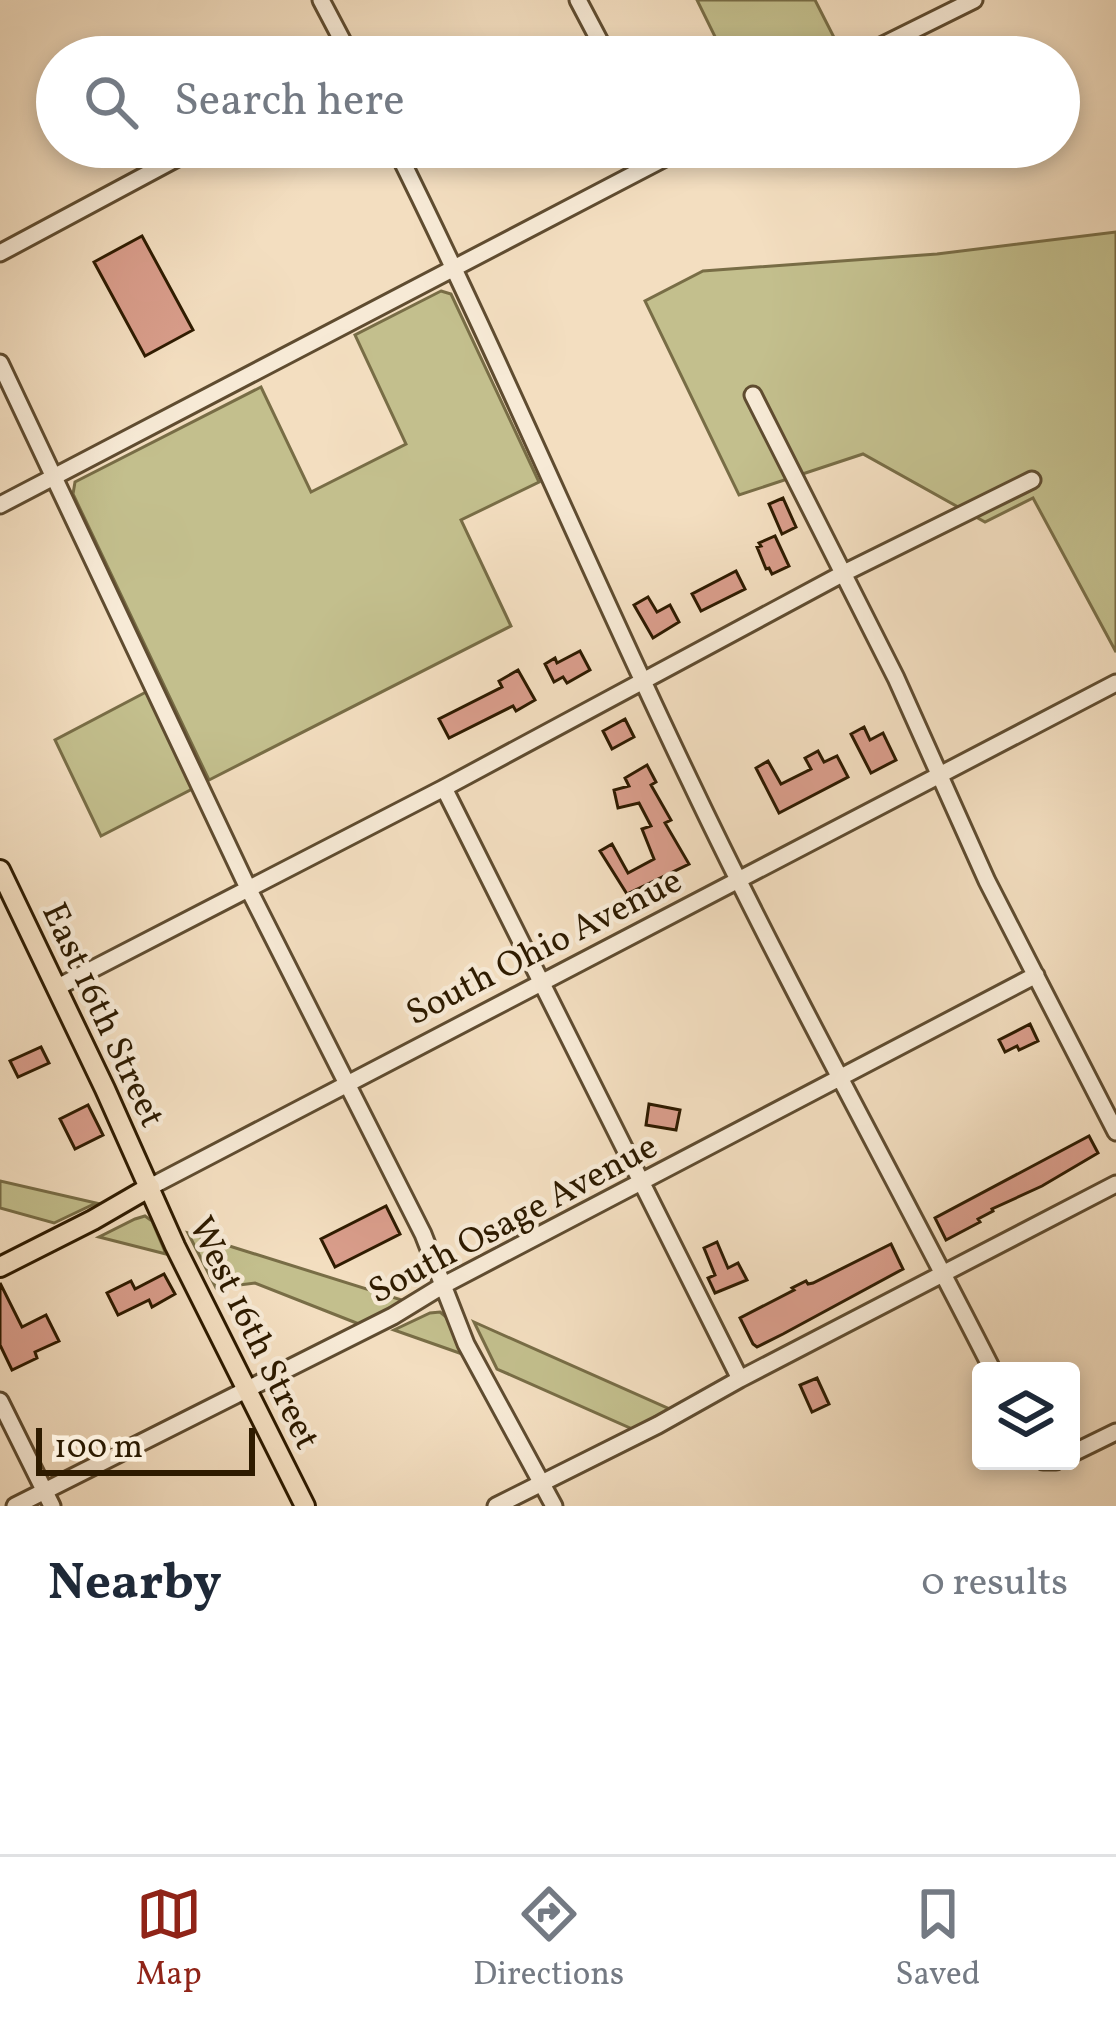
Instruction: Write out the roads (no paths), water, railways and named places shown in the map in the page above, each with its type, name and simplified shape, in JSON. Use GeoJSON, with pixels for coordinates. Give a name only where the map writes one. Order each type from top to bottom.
{"type":"FeatureCollection","features":[{"type":"Feature","properties":{"kind":"main road","name":"East 16th Street"},"geometry":{"type":"LineString","coordinates":[[0,870],[150,1187]]}},
{"type":"Feature","properties":{"kind":"main road","name":"South Ohio Avenue"},"geometry":{"type":"LineString","coordinates":[[0,1267],[150,1187]]}},
{"type":"Feature","properties":{"kind":"main road","name":"West 16th Street"},"geometry":{"type":"LineString","coordinates":[[150,1187],[305,1506]]}},
{"type":"Feature","properties":{"kind":"street"},"geometry":{"type":"LineString","coordinates":[[321,0],[340,36]]}},
{"type":"Feature","properties":{"kind":"street"},"geometry":{"type":"LineString","coordinates":[[578,0],[597,36]]}},
{"type":"Feature","properties":{"kind":"street"},"geometry":{"type":"LineString","coordinates":[[901,36],[974,0]]}},
{"type":"Feature","properties":{"kind":"street"},"geometry":{"type":"LineString","coordinates":[[0,253],[159,168]]}},
{"type":"Feature","properties":{"kind":"street"},"geometry":{"type":"LineString","coordinates":[[406,168],[738,881],[988,1362]]}},
{"type":"Feature","properties":{"kind":"street"},"geometry":{"type":"LineString","coordinates":[[0,505],[456,269],[633,168]]}},
{"type":"Feature","properties":{"kind":"street"},"geometry":{"type":"LineString","coordinates":[[0,363],[248,888],[423,1234],[466,1343],[554,1506]]}},
{"type":"Feature","properties":{"kind":"street"},"geometry":{"type":"LineString","coordinates":[[754,395],[896,678],[987,881],[1116,1132]]}},
{"type":"Feature","properties":{"kind":"street"},"geometry":{"type":"LineString","coordinates":[[56,988],[444,788],[844,573],[1032,481]]}},
{"type":"Feature","properties":{"kind":"street","name":"South Ohio Avenue"},"geometry":{"type":"LineString","coordinates":[[150,1187],[1116,683]]}},
{"type":"Feature","properties":{"kind":"street"},"geometry":{"type":"LineString","coordinates":[[444,788],[740,1379]]}},
{"type":"Feature","properties":{"kind":"street","name":"South Osage Avenue"},"geometry":{"type":"LineString","coordinates":[[15,1506],[48,1498],[248,1388],[1036,975]]}},
{"type":"Feature","properties":{"kind":"street"},"geometry":{"type":"LineString","coordinates":[[496,1506],[1116,1184]]}},
{"type":"Feature","properties":{"kind":"street"},"geometry":{"type":"LineString","coordinates":[[0,1401],[48,1498]]}},
{"type":"Feature","properties":{"kind":"street"},"geometry":{"type":"LineString","coordinates":[[1080,1450],[1116,1432]]}}]}
